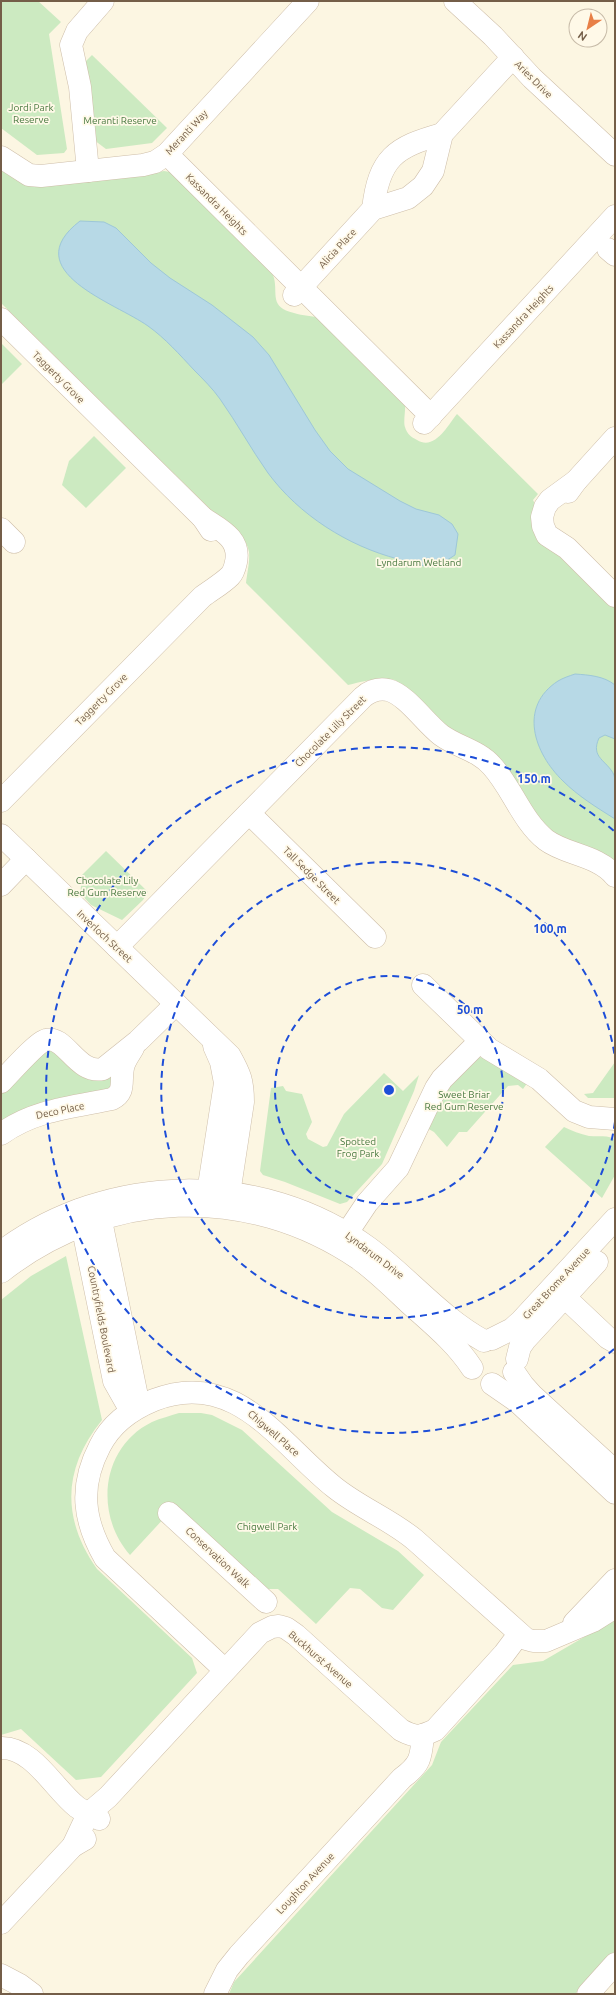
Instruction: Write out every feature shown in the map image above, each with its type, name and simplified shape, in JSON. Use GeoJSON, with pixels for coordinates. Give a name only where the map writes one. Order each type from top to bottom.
{"type":"FeatureCollection","features":[{"type":"Feature","properties":{"kind":"street"},"geometry":{"type":"LineString","coordinates":[[88,171],[80,88],[71,45],[76,31],[103,1]]}},
{"type":"Feature","properties":{"kind":"street","name":"Meranti Way"},"geometry":{"type":"LineString","coordinates":[[1,157],[29,175],[42,176],[143,165],[155,162],[167,154],[308,1]]}},
{"type":"Feature","properties":{"kind":"street","name":"Aries Drive"},"geometry":{"type":"LineString","coordinates":[[455,1],[513,57],[532,78],[615,155]]}},
{"type":"Feature","properties":{"kind":"street","name":"Alicia Place"},"geometry":{"type":"LineString","coordinates":[[298,291],[373,209],[408,198],[423,186],[433,171],[442,134],[513,57]]}},
{"type":"Feature","properties":{"kind":"street"},"geometry":{"type":"LineString","coordinates":[[373,209],[375,190],[380,173],[390,158],[405,147],[421,139],[442,134]]}},
{"type":"Feature","properties":{"kind":"street","name":"Kassandra Heights"},"geometry":{"type":"LineString","coordinates":[[167,154],[298,291],[428,419],[615,216]]}},
{"type":"Feature","properties":{"kind":"street","name":"Taggerty Grove"},"geometry":{"type":"LineString","coordinates":[[1,319],[203,518],[227,534],[236,547],[237,558],[236,567],[231,575],[202,597],[1,801]]}},
{"type":"Feature","properties":{"kind":"street"},"geometry":{"type":"LineString","coordinates":[[615,438],[576,481],[555,513],[554,522],[556,529],[567,548],[615,596]]}},
{"type":"Feature","properties":{"kind":"street","name":"Chocolate Lilly Street"},"geometry":{"type":"LineString","coordinates":[[116,947],[363,697],[375,690],[388,690],[401,697],[441,735],[476,753],[491,764],[536,831],[546,840],[599,864],[615,876]]}},
{"type":"Feature","properties":{"kind":"street","name":"Tall Sedge Street"},"geometry":{"type":"LineString","coordinates":[[249,813],[375,937]]}},
{"type":"Feature","properties":{"kind":"street","name":"Inverloch Street"},"geometry":{"type":"LineString","coordinates":[[1,835],[230,1056],[240,1074],[243,1087],[243,1102],[218,1199]]}},
{"type":"Feature","properties":{"kind":"street"},"geometry":{"type":"LineString","coordinates":[[1,884],[26,859]]}},
{"type":"Feature","properties":{"kind":"street"},"geometry":{"type":"LineString","coordinates":[[423,985],[494,1053],[539,1079],[574,1111],[589,1117],[615,1119]]}},
{"type":"Feature","properties":{"kind":"street"},"geometry":{"type":"LineString","coordinates":[[101,1069],[138,1041],[176,1004]]}},
{"type":"Feature","properties":{"kind":"street"},"geometry":{"type":"LineString","coordinates":[[1,1082],[36,1047],[46,1039],[52,1039],[58,1042],[80,1063],[91,1068],[101,1069],[110,1073],[114,1077],[121,1091]]}},
{"type":"Feature","properties":{"kind":"street"},"geometry":{"type":"LineString","coordinates":[[121,1091],[123,1083],[122,1074],[125,1062],[138,1041]]}},
{"type":"Feature","properties":{"kind":"street"},"geometry":{"type":"LineString","coordinates":[[342,1240],[367,1203],[398,1168],[436,1088],[442,1079],[480,1041]]}},
{"type":"Feature","properties":{"kind":"street","name":"Deco Place"},"geometry":{"type":"LineString","coordinates":[[1,1134],[28,1118],[41,1113],[112,1099],[121,1091]]}},
{"type":"Feature","properties":{"kind":"street","name":"Lyndarum Drive"},"geometry":{"type":"LineString","coordinates":[[1,1252],[46,1224],[90,1214],[142,1194],[171,1190],[218,1199],[253,1196],[297,1209],[342,1240],[386,1262],[453,1321],[488,1340]]}},
{"type":"Feature","properties":{"kind":"street","name":"Lyndarum Drive"},"geometry":{"type":"LineString","coordinates":[[1,1272],[90,1214]]}},
{"type":"Feature","properties":{"kind":"street","name":"Countryfields Boulevard"},"geometry":{"type":"LineString","coordinates":[[90,1214],[114,1381],[135,1409]]}},
{"type":"Feature","properties":{"kind":"street","name":"Great Brome Avenue"},"geometry":{"type":"LineString","coordinates":[[516,1365],[520,1347],[558,1292],[615,1219]]}},
{"type":"Feature","properties":{"kind":"street","name":"Lyndarum Drive"},"geometry":{"type":"LineString","coordinates":[[342,1240],[456,1346],[472,1368]]}},
{"type":"Feature","properties":{"kind":"street","name":"Great Brome Avenue"},"geometry":{"type":"LineString","coordinates":[[488,1340],[512,1329],[558,1292],[615,1242]]}},
{"type":"Feature","properties":{"kind":"street"},"geometry":{"type":"LineString","coordinates":[[558,1292],[608,1338],[615,1342]]}},
{"type":"Feature","properties":{"kind":"street"},"geometry":{"type":"LineString","coordinates":[[615,1471],[523,1385],[511,1346],[505,1342],[488,1340],[473,1352],[472,1368],[480,1379],[492,1384],[518,1402],[615,1493]]}},
{"type":"Feature","properties":{"kind":"street"},"geometry":{"type":"LineString","coordinates":[[492,1384],[505,1382],[516,1365]]}},
{"type":"Feature","properties":{"kind":"street","name":"Chigwell Place"},"geometry":{"type":"LineString","coordinates":[[225,1670],[117,1571],[105,1558],[94,1540],[88,1519],[86,1498],[88,1476],[93,1460],[102,1443],[116,1425],[135,1409],[164,1396],[189,1392],[224,1398],[238,1404],[258,1417],[333,1487],[367,1509],[404,1530],[526,1639],[540,1642],[546,1641],[593,1621],[615,1607]]}},
{"type":"Feature","properties":{"kind":"street","name":"Conservation Walk"},"geometry":{"type":"LineString","coordinates":[[169,1513],[266,1602]]}},
{"type":"Feature","properties":{"kind":"street","name":"Chigwell Place"},"geometry":{"type":"LineString","coordinates":[[565,1632],[615,1580]]}},
{"type":"Feature","properties":{"kind":"street","name":"Buckhurst Avenue"},"geometry":{"type":"LineString","coordinates":[[2,1923],[73,1846],[85,1839],[92,1831],[94,1813],[116,1805],[126,1778],[260,1633],[272,1627],[286,1628],[296,1635],[401,1730],[418,1736]]}},
{"type":"Feature","properties":{"kind":"street"},"geometry":{"type":"LineString","coordinates":[[418,1736],[435,1730],[504,1654],[519,1634]]}},
{"type":"Feature","properties":{"kind":"street","name":"Loughton Avenue"},"geometry":{"type":"LineString","coordinates":[[215,1994],[227,1970],[239,1955],[402,1778],[409,1766],[418,1736]]}},
{"type":"Feature","properties":{"kind":"street"},"geometry":{"type":"LineString","coordinates":[[1,1748],[12,1747],[23,1754],[52,1780],[76,1807],[94,1813]]}},
{"type":"Feature","properties":{"kind":"street"},"geometry":{"type":"LineString","coordinates":[[588,1994],[615,1964]]}},
{"type":"Feature","properties":{"kind":"street"},"geometry":{"type":"LineString","coordinates":[[1,1975],[20,1985],[32,1994]]}},
{"type":"Feature","properties":{"kind":"green space","name":"Jordi Park Reserve"},"geometry":{"type":"Polygon","coordinates":[[[1,1],[38,1],[61,22],[49,34],[67,149],[64,153],[37,155],[1,128],[1,1]]]}},
{"type":"Feature","properties":{"kind":"green space","name":"Meranti Reserve"},"geometry":{"type":"Polygon","coordinates":[[[92,55],[167,128],[152,143],[106,149],[94,140],[85,62],[92,55]]]}},
{"type":"Feature","properties":{"kind":"green space","name":"Lyndarum Wetland"},"geometry":{"type":"Polygon","coordinates":[[[1,168],[154,173],[164,171],[170,172],[268,267],[274,277],[276,299],[281,307],[294,313],[321,319],[405,402],[404,425],[407,432],[411,436],[424,442],[435,440],[457,414],[538,494],[533,500],[559,553],[615,608],[615,863],[554,833],[395,680],[377,679],[348,685],[246,583],[249,552],[247,545],[239,533],[210,509],[1,303],[1,168]]]}},
{"type":"Feature","properties":{"kind":"green space"},"geometry":{"type":"Polygon","coordinates":[[[1,343],[22,364],[1,385],[1,343]]]}},
{"type":"Feature","properties":{"kind":"green space"},"geometry":{"type":"Polygon","coordinates":[[[94,436],[126,468],[86,508],[62,485],[69,461],[94,436]]]}},
{"type":"Feature","properties":{"kind":"green space","name":"Chocolate Lily Red Gum Reserve"},"geometry":{"type":"Polygon","coordinates":[[[106,851],[148,892],[143,900],[122,920],[91,905],[80,893],[82,880],[80,877],[106,851]]]}},
{"type":"Feature","properties":{"kind":"green space"},"geometry":{"type":"Polygon","coordinates":[[[45,1047],[110,1077],[113,1080],[114,1088],[1,1127],[1,1091],[45,1047]]]}},
{"type":"Feature","properties":{"kind":"green space","name":"Sweet Briar Red Gum Reserve"},"geometry":{"type":"Polygon","coordinates":[[[480,1057],[528,1082],[523,1089],[518,1085],[508,1086],[467,1132],[459,1132],[447,1147],[434,1132],[425,1127],[436,1099],[475,1059],[480,1057]]]}},
{"type":"Feature","properties":{"kind":"green space"},"geometry":{"type":"Polygon","coordinates":[[[615,1062],[615,1098],[588,1098],[584,1094],[593,1093],[615,1062]]]}},
{"type":"Feature","properties":{"kind":"green space","name":"Spotted Frog Park"},"geometry":{"type":"Polygon","coordinates":[[[384,1073],[403,1091],[419,1075],[414,1091],[382,1164],[347,1202],[340,1204],[285,1182],[263,1175],[260,1171],[271,1088],[283,1086],[286,1091],[302,1094],[312,1122],[306,1134],[308,1139],[323,1147],[327,1146],[344,1114],[384,1073]]]}},
{"type":"Feature","properties":{"kind":"green space"},"geometry":{"type":"Polygon","coordinates":[[[564,1127],[589,1136],[615,1139],[615,1175],[602,1198],[545,1147],[564,1127]]]}},
{"type":"Feature","properties":{"kind":"green space"},"geometry":{"type":"Polygon","coordinates":[[[66,1256],[102,1420],[89,1438],[80,1456],[74,1475],[71,1493],[72,1512],[77,1531],[85,1550],[97,1569],[192,1658],[197,1673],[101,1777],[76,1780],[21,1729],[1,1735],[1,1300],[31,1276],[66,1256]]]}},
{"type":"Feature","properties":{"kind":"green space","name":"Chigwell Park"},"geometry":{"type":"Polygon","coordinates":[[[179,1413],[201,1413],[212,1415],[242,1430],[332,1512],[398,1551],[424,1575],[393,1610],[382,1608],[360,1589],[350,1588],[316,1624],[278,1589],[266,1589],[167,1515],[130,1555],[119,1539],[111,1520],[108,1501],[108,1482],[113,1464],[122,1448],[135,1433],[152,1422],[179,1413]]]}},
{"type":"Feature","properties":{"kind":"green space"},"geometry":{"type":"Polygon","coordinates":[[[615,1619],[615,1951],[575,1994],[229,1994],[234,1982],[432,1765],[441,1742],[513,1665],[543,1661],[615,1619]]]}},
{"type":"Feature","properties":{"kind":"water"},"geometry":{"type":"Polygon","coordinates":[[[80,221],[104,222],[116,228],[151,263],[170,278],[212,305],[253,337],[269,355],[315,430],[330,451],[348,469],[400,501],[416,509],[439,515],[452,524],[458,534],[455,555],[439,564],[427,566],[414,564],[379,553],[361,546],[326,527],[294,502],[268,473],[217,395],[172,347],[148,326],[95,296],[78,284],[65,270],[59,255],[63,239],[80,221]]]}},
{"type":"Feature","properties":{"kind":"water"},"geometry":{"type":"Polygon","coordinates":[[[575,674],[601,678],[615,685],[615,739],[605,735],[599,738],[597,750],[598,755],[611,770],[615,778],[615,819],[594,806],[563,781],[544,757],[538,744],[534,717],[538,704],[546,692],[558,681],[575,674]]]}}]}
